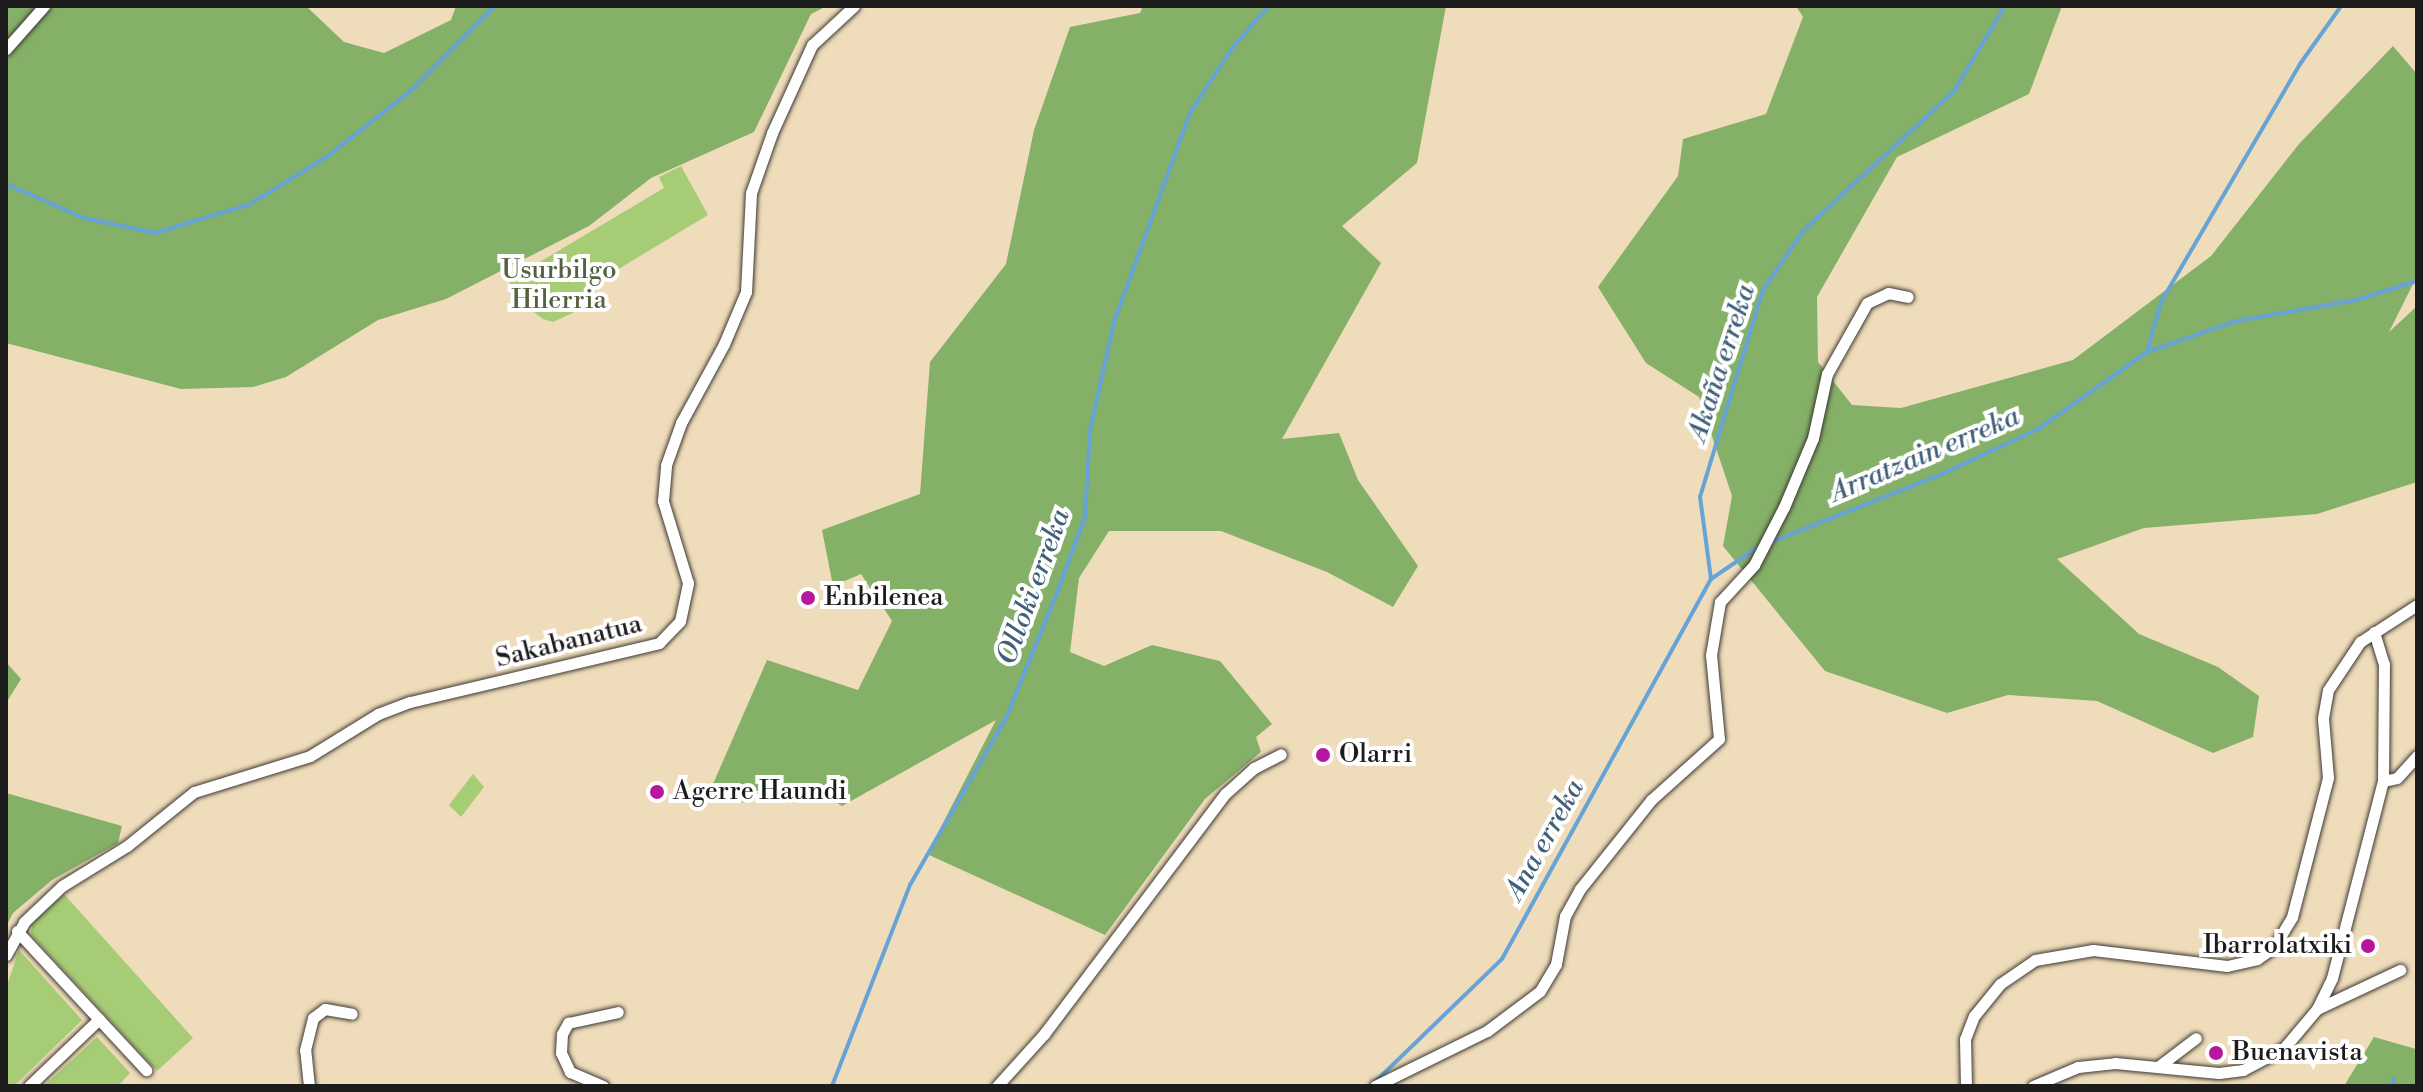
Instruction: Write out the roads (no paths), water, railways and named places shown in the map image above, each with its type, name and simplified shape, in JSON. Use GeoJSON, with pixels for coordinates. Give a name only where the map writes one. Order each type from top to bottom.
{"type":"FeatureCollection","features":[{"type":"Feature","properties":{"kind":"street"},"geometry":{"type":"LineString","coordinates":[[6,49],[44,6]]}},
{"type":"Feature","properties":{"kind":"street","name":"Sakabanatua"},"geometry":{"type":"LineString","coordinates":[[6,955],[17,931],[43,902],[194,792],[310,756],[378,714],[410,702],[617,656],[659,643],[680,621],[688,583],[663,501],[666,465],[681,423],[724,344],[746,292],[751,193],[772,133],[812,45],[854,6]]}},
{"type":"Feature","properties":{"kind":"street"},"geometry":{"type":"LineString","coordinates":[[1377,1085],[1487,1031],[1540,991],[1556,964],[1565,916],[1580,889],[1651,800],[1719,739],[1711,655],[1720,602],[1761,553],[1770,535],[1813,438],[1827,374],[1867,303],[1888,293],[1908,297]]}},
{"type":"Feature","properties":{"kind":"street"},"geometry":{"type":"LineString","coordinates":[[1966,1086],[1965,1039],[1974,1016],[2000,984],[2035,960],[2093,950],[2227,966],[2257,959],[2274,947],[2292,917],[2328,778],[2324,701],[2341,663],[2374,632],[2417,605]]}},
{"type":"Feature","properties":{"kind":"street"},"geometry":{"type":"LineString","coordinates":[[2033,1086],[2078,1067],[2115,1063],[2243,1070],[2284,1048],[2317,1009],[2356,898],[2383,781],[2384,664],[2374,632]]}},
{"type":"Feature","properties":{"kind":"street"},"geometry":{"type":"LineString","coordinates":[[997,1086],[1044,1034],[1225,794],[1254,768],[1281,754]]}},
{"type":"Feature","properties":{"kind":"street"},"geometry":{"type":"LineString","coordinates":[[2383,781],[2397,778],[2417,756]]}},
{"type":"Feature","properties":{"kind":"street"},"geometry":{"type":"LineString","coordinates":[[17,931],[146,1070]]}},
{"type":"Feature","properties":{"kind":"street"},"geometry":{"type":"LineString","coordinates":[[2317,1009],[2400,970]]}},
{"type":"Feature","properties":{"kind":"street"},"geometry":{"type":"LineString","coordinates":[[309,1086],[305,1050],[313,1018],[325,1009],[352,1014]]}},
{"type":"Feature","properties":{"kind":"street"},"geometry":{"type":"LineString","coordinates":[[603,1086],[570,1072],[561,1053],[562,1034],[568,1023],[618,1012]]}},
{"type":"Feature","properties":{"kind":"street"},"geometry":{"type":"LineString","coordinates":[[29,1086],[99,1019]]}},
{"type":"Feature","properties":{"kind":"street"},"geometry":{"type":"LineString","coordinates":[[2159,1067],[2196,1038]]}},
{"type":"Feature","properties":{"kind":"waterway"},"geometry":{"type":"LineString","coordinates":[[6,184],[84,218],[155,233],[250,204],[328,156],[414,88],[495,6]]}},
{"type":"Feature","properties":{"kind":"waterway","name":"Olloki erreka"},"geometry":{"type":"LineString","coordinates":[[832,1086],[910,885],[1006,718],[1085,517],[1090,431],[1114,322],[1191,111],[1233,47],[1269,6]]}},
{"type":"Feature","properties":{"kind":"waterway","name":"Akaña erreka"},"geometry":{"type":"LineString","coordinates":[[1711,579],[1700,497],[1763,290],[1804,230],[1954,91],[2005,6]]}},
{"type":"Feature","properties":{"kind":"waterway","name":"Arratzain erreka"},"geometry":{"type":"LineString","coordinates":[[2147,352],[2161,302],[2300,64],[2341,6]]}},
{"type":"Feature","properties":{"kind":"waterway","name":"Arratzain erreka"},"geometry":{"type":"LineString","coordinates":[[1769,543],[1942,474],[2038,429],[2147,352],[2236,321],[2356,300],[2417,281]]}},
{"type":"Feature","properties":{"kind":"waterway","name":"Ana erreka"},"geometry":{"type":"LineString","coordinates":[[1375,1082],[1502,959],[1711,579],[1761,545]]}},
{"type":"Feature","properties":{"kind":"waterway"},"geometry":{"type":"LineString","coordinates":[[2391,1086],[2394,1079]]}},
{"type":"Feature","properties":{"kind":"place","name":"Enbilenea"},"geometry":{"type":"Point","coordinates":[808,598]}},
{"type":"Feature","properties":{"kind":"place","name":"Olarri"},"geometry":{"type":"Point","coordinates":[1323,755]}},
{"type":"Feature","properties":{"kind":"place","name":"Agerre Haundi"},"geometry":{"type":"Point","coordinates":[657,792]}},
{"type":"Feature","properties":{"kind":"place","name":"Ibarrolatxiki"},"geometry":{"type":"Point","coordinates":[2368,946]}},
{"type":"Feature","properties":{"kind":"place","name":"Buenavista"},"geometry":{"type":"Point","coordinates":[2216,1053]}},
{"type":"Feature","properties":{"kind":"park label","name":"Usurbilgo Hilerria"},"geometry":{"type":"Point","coordinates":[559,286]}}]}
